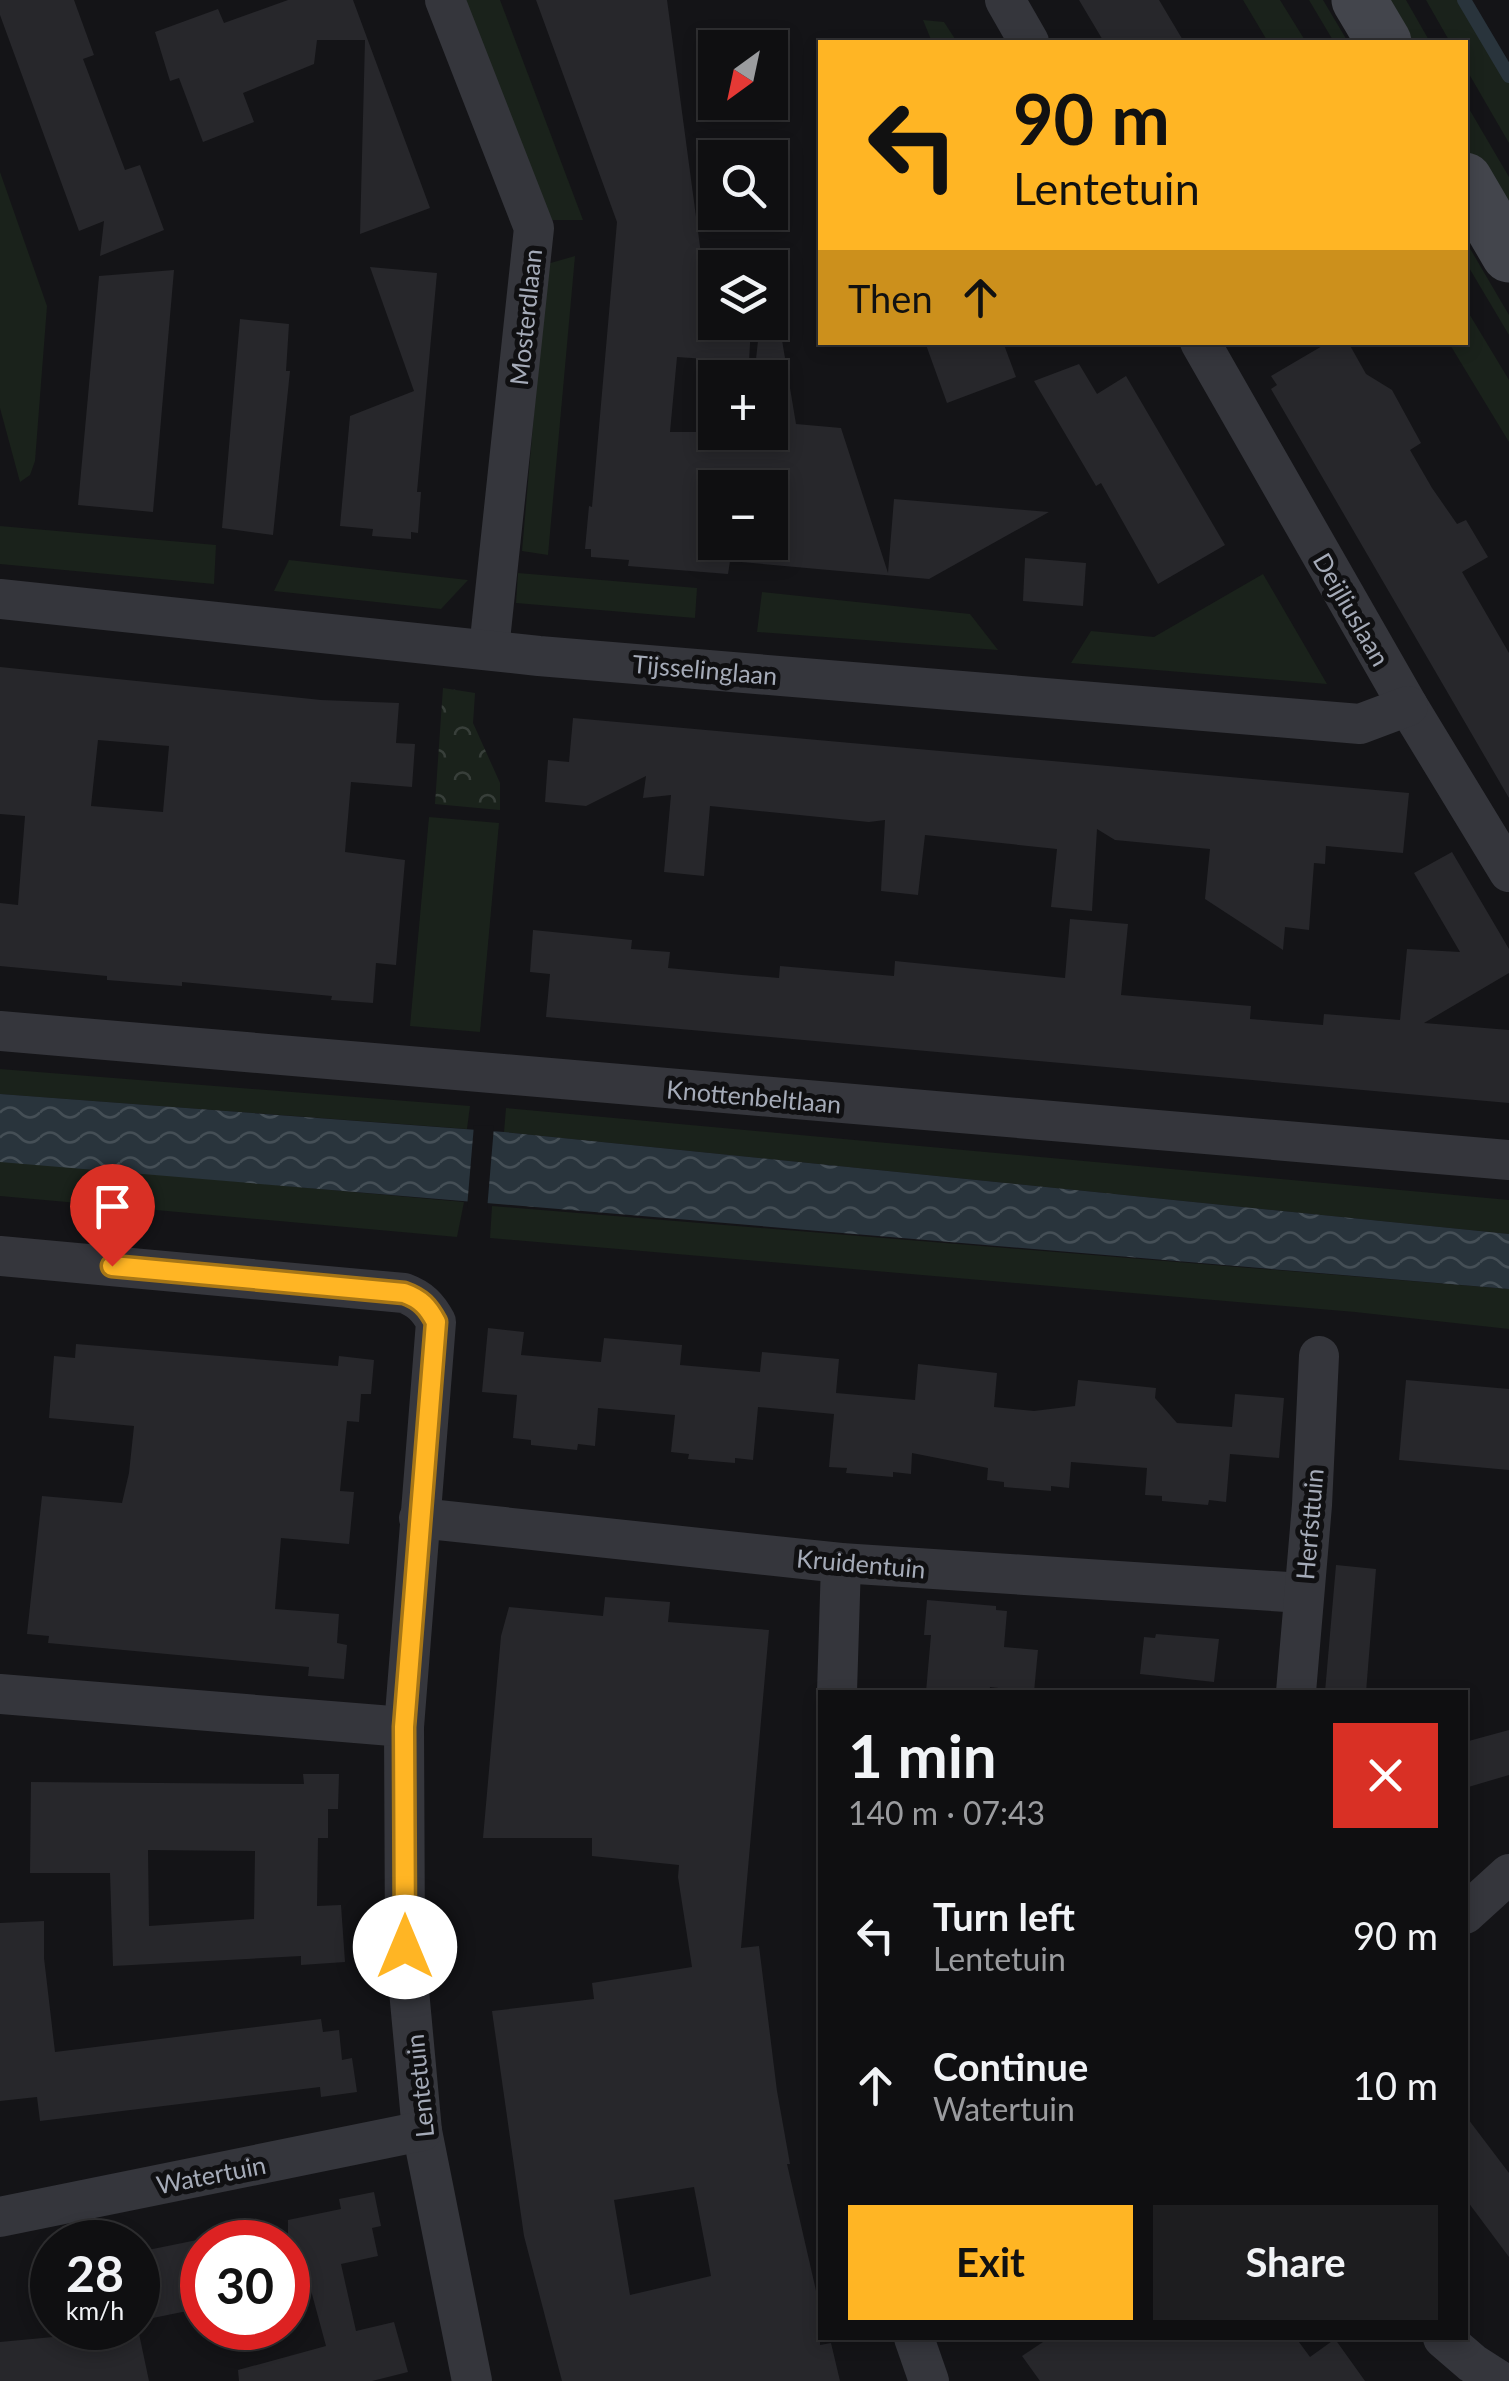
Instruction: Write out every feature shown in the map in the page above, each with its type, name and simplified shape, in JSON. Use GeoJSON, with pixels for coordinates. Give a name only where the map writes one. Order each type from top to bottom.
{"type":"FeatureCollection","features":[{"type":"Feature","properties":{"kind":"main road"},"geometry":{"type":"LineString","coordinates":[[1359,0],[1383,40]]}},
{"type":"Feature","properties":{"kind":"main road"},"geometry":{"type":"LineString","coordinates":[[1468,185],[1509,255]]}},
{"type":"Feature","properties":{"kind":"street","name":"Mosterdlaan"},"geometry":{"type":"LineString","coordinates":[[445,0],[534,228],[488,649]]}},
{"type":"Feature","properties":{"kind":"street"},"geometry":{"type":"LineString","coordinates":[[1005,0],[1028,40]]}},
{"type":"Feature","properties":{"kind":"street","name":"Deijliuslaan"},"geometry":{"type":"LineString","coordinates":[[1202,345],[1408,706],[1509,872]]}},
{"type":"Feature","properties":{"kind":"street","name":"Tijsselinglaan"},"geometry":{"type":"LineString","coordinates":[[0,599],[488,649],[1360,724],[1408,706]]}},
{"type":"Feature","properties":{"kind":"street","name":"Knottenbeltlaan"},"geometry":{"type":"LineString","coordinates":[[0,1031],[1509,1160]]}},
{"type":"Feature","properties":{"kind":"street","name":"Lentetuin"},"geometry":{"type":"LineString","coordinates":[[0,1256],[375,1289],[418,1298],[436,1322],[404,1727],[405,1947],[422,2131],[472,2381]]}},
{"type":"Feature","properties":{"kind":"street","name":"Herfsttuin"},"geometry":{"type":"LineString","coordinates":[[1296,1690],[1312,1506],[1319,1356]]}},
{"type":"Feature","properties":{"kind":"street","name":"Kruidentuin"},"geometry":{"type":"LineString","coordinates":[[419,1518],[841,1563],[1303,1593]]}},
{"type":"Feature","properties":{"kind":"street"},"geometry":{"type":"LineString","coordinates":[[837,1690],[841,1563]]}},
{"type":"Feature","properties":{"kind":"street"},"geometry":{"type":"LineString","coordinates":[[0,1694],[404,1727]]}},
{"type":"Feature","properties":{"kind":"street"},"geometry":{"type":"LineString","coordinates":[[1468,1911],[1509,1874]]}},
{"type":"Feature","properties":{"kind":"street","name":"Watertuin"},"geometry":{"type":"LineString","coordinates":[[0,2217],[422,2131]]}},
{"type":"Feature","properties":{"kind":"street"},"geometry":{"type":"LineString","coordinates":[[915,2340],[929,2381]]}},
{"type":"Feature","properties":{"kind":"street"},"geometry":{"type":"LineString","coordinates":[[1446,2340],[1500,2381]]}},
{"type":"Feature","properties":{"kind":"green space"},"geometry":{"type":"Polygon","coordinates":[[[463,0],[500,0],[583,220],[546,220],[463,0]]]}},
{"type":"Feature","properties":{"kind":"green space"},"geometry":{"type":"Polygon","coordinates":[[[1243,0],[1280,0],[1305,40],[1267,40],[1243,0]]]}},
{"type":"Feature","properties":{"kind":"green space"},"geometry":{"type":"Polygon","coordinates":[[[1309,0],[1323,0],[1347,40],[1333,40],[1309,0]]]}},
{"type":"Feature","properties":{"kind":"green space"},"geometry":{"type":"Polygon","coordinates":[[[1381,0],[1406,0],[1429,40],[1404,40],[1381,0]]]}},
{"type":"Feature","properties":{"kind":"green space"},"geometry":{"type":"Polygon","coordinates":[[[1426,0],[1471,0],[1509,65],[1509,143],[1468,72],[1468,40],[1449,40],[1426,0]]]}},
{"type":"Feature","properties":{"kind":"green space"},"geometry":{"type":"Polygon","coordinates":[[[923,20],[944,22],[956,40],[931,40],[923,20]]]}},
{"type":"Feature","properties":{"kind":"green space"},"geometry":{"type":"Polygon","coordinates":[[[1468,107],[1509,177],[1509,220],[1468,150],[1468,107]]]}},
{"type":"Feature","properties":{"kind":"green space"},"geometry":{"type":"Polygon","coordinates":[[[0,172],[47,306],[35,461],[30,475],[20,482],[0,408],[0,172]]]}},
{"type":"Feature","properties":{"kind":"green space"},"geometry":{"type":"Polygon","coordinates":[[[1468,245],[1509,315],[1509,335],[1468,266],[1468,245]]]}},
{"type":"Feature","properties":{"kind":"green space"},"geometry":{"type":"Polygon","coordinates":[[[575,256],[548,555],[522,551],[547,264],[575,256]]]}},
{"type":"Feature","properties":{"kind":"green space"},"geometry":{"type":"Polygon","coordinates":[[[1468,312],[1509,380],[1509,442],[1450,345],[1468,345],[1468,312]]]}},
{"type":"Feature","properties":{"kind":"green space"},"geometry":{"type":"Polygon","coordinates":[[[0,526],[216,545],[214,584],[0,564],[0,526]]]}},
{"type":"Feature","properties":{"kind":"green space"},"geometry":{"type":"Polygon","coordinates":[[[289,560],[468,580],[441,609],[274,591],[289,560]]]}},
{"type":"Feature","properties":{"kind":"green space"},"geometry":{"type":"Polygon","coordinates":[[[518,573],[697,588],[695,618],[516,603],[518,573]]]}},
{"type":"Feature","properties":{"kind":"green space"},"geometry":{"type":"Polygon","coordinates":[[[1263,574],[1327,684],[1071,663],[1091,631],[1154,637],[1263,574]]]}},
{"type":"Feature","properties":{"kind":"green space"},"geometry":{"type":"Polygon","coordinates":[[[762,592],[970,614],[998,650],[757,632],[762,592]]]}},
{"type":"Feature","properties":{"kind":"green space"},"geometry":{"type":"Polygon","coordinates":[[[443,688],[475,693],[473,723],[500,783],[500,810],[435,804],[443,688]]]}},
{"type":"Feature","properties":{"kind":"green space"},"geometry":{"type":"Polygon","coordinates":[[[429,817],[499,823],[480,1032],[410,1026],[429,817]]]}},
{"type":"Feature","properties":{"kind":"green space"},"geometry":{"type":"Polygon","coordinates":[[[0,1069],[470,1106],[467,1129],[0,1094],[0,1069]]]}},
{"type":"Feature","properties":{"kind":"green space"},"geometry":{"type":"Polygon","coordinates":[[[506,1108],[1509,1200],[1509,1234],[504,1132],[506,1108]]]}},
{"type":"Feature","properties":{"kind":"green space"},"geometry":{"type":"Polygon","coordinates":[[[0,1160],[464,1202],[457,1237],[0,1196],[0,1160]]]}},
{"type":"Feature","properties":{"kind":"green space"},"geometry":{"type":"Polygon","coordinates":[[[492,1206],[1509,1289],[1509,1329],[1355,1312],[490,1238],[492,1206]]]}},
{"type":"Feature","properties":{"kind":"water"},"geometry":{"type":"Polygon","coordinates":[[[0,1094],[504,1132],[1509,1234],[1509,1289],[0,1162],[0,1094]]]}},
{"type":"Feature","properties":{"kind":"pier"},"geometry":{"type":"Polygon","coordinates":[[[474,1125],[494,1126],[487,1210],[467,1208],[474,1125]]]}},
{"type":"Feature","properties":{"kind":"building"},"geometry":{"type":"Polygon","coordinates":[[[0,0],[74,0],[94,55],[83,59],[125,170],[140,165],[164,230],[100,256],[104,221],[79,231],[0,15],[0,0]]]}},
{"type":"Feature","properties":{"kind":"building"},"geometry":{"type":"Polygon","coordinates":[[[288,0],[353,0],[430,208],[360,234],[365,40],[317,40],[314,64],[243,93],[254,122],[203,142],[179,78],[170,81],[155,32],[218,9],[224,23],[288,0]]]}},
{"type":"Feature","properties":{"kind":"building"},"geometry":{"type":"Polygon","coordinates":[[[536,0],[667,0],[700,250],[698,340],[750,340],[749,360],[677,357],[670,432],[698,432],[698,450],[788,450],[788,376],[796,424],[841,428],[888,573],[894,499],[1049,512],[929,579],[730,561],[728,574],[628,566],[629,560],[591,557],[591,549],[585,549],[589,506],[592,507],[617,222],[536,0]]]}},
{"type":"Feature","properties":{"kind":"building"},"geometry":{"type":"Polygon","coordinates":[[[1079,0],[1159,0],[1183,40],[1103,40],[1079,0]]]}},
{"type":"Feature","properties":{"kind":"building"},"geometry":{"type":"Polygon","coordinates":[[[370,267],[437,273],[417,492],[421,492],[418,533],[411,532],[411,539],[372,536],[373,529],[340,526],[350,416],[414,391],[370,267]]]}},
{"type":"Feature","properties":{"kind":"building"},"geometry":{"type":"Polygon","coordinates":[[[174,270],[153,512],[78,505],[99,276],[174,270]]]}},
{"type":"Feature","properties":{"kind":"building"},"geometry":{"type":"Polygon","coordinates":[[[240,319],[289,324],[286,371],[290,371],[273,535],[222,528],[240,319]]]}},
{"type":"Feature","properties":{"kind":"building"},"geometry":{"type":"Polygon","coordinates":[[[758,340],[782,340],[785,360],[756,360],[758,340]]]}},
{"type":"Feature","properties":{"kind":"building"},"geometry":{"type":"Polygon","coordinates":[[[926,345],[1004,345],[1016,377],[947,403],[926,345]]]}},
{"type":"Feature","properties":{"kind":"building"},"geometry":{"type":"Polygon","coordinates":[[[1324,345],[1350,345],[1366,374],[1392,390],[1421,443],[1410,450],[1457,524],[1466,520],[1488,557],[1462,572],[1509,653],[1509,798],[1271,389],[1277,385],[1271,376],[1324,345]]]}},
{"type":"Feature","properties":{"kind":"building"},"geometry":{"type":"Polygon","coordinates":[[[1079,364],[1097,394],[1126,376],[1225,545],[1158,584],[1101,483],[1096,486],[1034,381],[1079,364]]]}},
{"type":"Feature","properties":{"kind":"building"},"geometry":{"type":"Polygon","coordinates":[[[1025,558],[1086,563],[1083,606],[1023,601],[1025,558]]]}},
{"type":"Feature","properties":{"kind":"building"},"geometry":{"type":"Polygon","coordinates":[[[0,667],[321,700],[399,703],[396,743],[415,744],[412,787],[351,782],[345,852],[405,860],[396,965],[376,963],[373,1003],[182,982],[182,986],[107,980],[107,976],[0,966],[0,903],[18,905],[25,816],[0,814],[0,667]],[[98,740],[91,806],[163,812],[169,746],[98,740]]]}},
{"type":"Feature","properties":{"kind":"building"},"geometry":{"type":"Polygon","coordinates":[[[573,718],[1409,793],[1403,853],[1326,846],[1325,864],[1314,863],[1309,930],[1285,927],[1283,950],[1205,899],[1210,849],[1115,840],[1097,829],[1092,911],[1051,907],[1057,849],[925,835],[918,895],[881,891],[885,820],[869,822],[710,806],[704,876],[664,872],[671,795],[643,798],[646,776],[586,806],[545,802],[548,760],[569,762],[573,718]]]}},
{"type":"Feature","properties":{"kind":"building"},"geometry":{"type":"Polygon","coordinates":[[[1452,852],[1509,949],[1509,973],[1424,1023],[1509,1030],[1509,1103],[546,1017],[550,974],[530,972],[533,930],[632,940],[631,949],[670,952],[668,968],[742,975],[779,978],[780,966],[894,976],[895,961],[1065,978],[1070,919],[1128,924],[1121,995],[1251,1006],[1250,1019],[1323,1025],[1324,1014],[1400,1020],[1407,949],[1460,952],[1414,873],[1452,852]]]}},
{"type":"Feature","properties":{"kind":"building"},"geometry":{"type":"Polygon","coordinates":[[[488,1328],[524,1332],[521,1355],[601,1362],[604,1338],[682,1345],[680,1365],[760,1372],[762,1352],[839,1359],[836,1393],[915,1400],[918,1364],[997,1373],[994,1407],[1034,1411],[1075,1406],[1078,1380],[1156,1388],[1155,1398],[1177,1423],[1232,1427],[1235,1394],[1284,1398],[1279,1458],[1230,1454],[1226,1502],[1209,1500],[1208,1505],[1162,1501],[1162,1496],[1145,1495],[1147,1468],[1071,1462],[1069,1488],[1051,1486],[1051,1491],[1004,1487],[1004,1482],[987,1480],[988,1468],[912,1453],[911,1474],[893,1472],[893,1477],[846,1473],[847,1468],[829,1467],[834,1414],[758,1407],[753,1460],[735,1458],[735,1463],[688,1459],[689,1454],[671,1452],[675,1415],[598,1408],[595,1446],[578,1444],[577,1450],[531,1445],[531,1440],[513,1438],[517,1395],[482,1392],[488,1328]]]}},
{"type":"Feature","properties":{"kind":"building"},"geometry":{"type":"Polygon","coordinates":[[[76,1344],[338,1366],[339,1356],[374,1360],[371,1394],[361,1394],[359,1422],[347,1421],[340,1491],[354,1492],[349,1544],[281,1538],[275,1609],[339,1614],[337,1643],[347,1645],[344,1679],[308,1676],[309,1667],[48,1643],[49,1636],[27,1634],[42,1496],[122,1503],[129,1473],[134,1426],[49,1418],[54,1356],[75,1358],[76,1344]]]}},
{"type":"Feature","properties":{"kind":"building"},"geometry":{"type":"Polygon","coordinates":[[[1406,1380],[1509,1389],[1509,1470],[1399,1460],[1406,1380]]]}},
{"type":"Feature","properties":{"kind":"building"},"geometry":{"type":"Polygon","coordinates":[[[1336,1565],[1376,1569],[1366,1690],[1325,1690],[1336,1565]]]}},
{"type":"Feature","properties":{"kind":"building"},"geometry":{"type":"Polygon","coordinates":[[[605,1597],[670,1602],[668,1622],[769,1630],[741,1948],[759,1946],[787,2164],[818,2299],[818,2340],[820,2345],[831,2343],[840,2381],[562,2381],[524,2236],[492,2011],[594,1999],[592,1983],[692,1967],[679,1865],[592,1856],[592,1838],[483,1838],[501,1636],[509,1607],[603,1616],[605,1597]],[[694,2187],[614,2200],[630,2295],[711,2276],[694,2187]]]}},
{"type":"Feature","properties":{"kind":"building"},"geometry":{"type":"Polygon","coordinates":[[[927,1600],[996,1606],[996,1610],[1007,1611],[1004,1647],[1038,1650],[1034,1690],[990,1687],[926,1690],[931,1635],[924,1635],[927,1600]]]}},
{"type":"Feature","properties":{"kind":"building"},"geometry":{"type":"Polygon","coordinates":[[[1156,1634],[1219,1639],[1214,1682],[1140,1674],[1144,1637],[1155,1638],[1156,1634]]]}},
{"type":"Feature","properties":{"kind":"building"},"geometry":{"type":"Polygon","coordinates":[[[1509,1730],[1509,1775],[1468,1787],[1468,1741],[1509,1730]]]}},
{"type":"Feature","properties":{"kind":"building"},"geometry":{"type":"Polygon","coordinates":[[[303,1774],[339,1774],[338,1809],[328,1809],[328,1838],[318,1838],[317,1906],[341,1905],[345,1962],[301,1965],[301,1956],[113,1966],[110,1873],[30,1873],[31,1782],[304,1784],[303,1774]],[[148,1850],[149,1926],[254,1919],[255,1851],[148,1850]]]}},
{"type":"Feature","properties":{"kind":"building"},"geometry":{"type":"Polygon","coordinates":[[[44,1921],[44,1958],[55,2052],[321,2019],[323,2032],[339,2030],[342,2060],[352,2058],[357,2092],[321,2097],[320,2087],[40,2121],[37,2097],[0,2101],[0,1923],[44,1921]]]}},
{"type":"Feature","properties":{"kind":"building"},"geometry":{"type":"Polygon","coordinates":[[[1468,2119],[1509,2173],[1509,2257],[1468,2202],[1468,2119]]]}},
{"type":"Feature","properties":{"kind":"building"},"geometry":{"type":"Polygon","coordinates":[[[374,2192],[381,2226],[372,2228],[378,2256],[341,2264],[356,2331],[394,2322],[408,2372],[372,2381],[239,2381],[238,2370],[326,2346],[310,2287],[310,2220],[288,2220],[341,2209],[339,2199],[374,2192]]]}},
{"type":"Feature","properties":{"kind":"building"},"geometry":{"type":"Polygon","coordinates":[[[180,2243],[180,2312],[160,2317],[160,2248],[180,2243]]]}},
{"type":"Feature","properties":{"kind":"building"},"geometry":{"type":"Polygon","coordinates":[[[30,2339],[30,2350],[142,2350],[149,2381],[0,2381],[0,2342],[30,2339]]]}},
{"type":"Feature","properties":{"kind":"building"},"geometry":{"type":"Polygon","coordinates":[[[1046,2340],[1297,2340],[1310,2357],[1336,2340],[1365,2381],[1040,2381],[1022,2356],[1046,2340]]]}},
{"type":"Feature","properties":{"kind":"waterway"},"geometry":{"type":"LineString","coordinates":[[1464,0],[1509,76]]}},
{"type":"Feature","properties":{"kind":"route"},"geometry":{"type":"LineString","coordinates":[[112,1266],[404,1293],[418,1298],[436,1322],[404,1727],[405,1947]]}}]}
